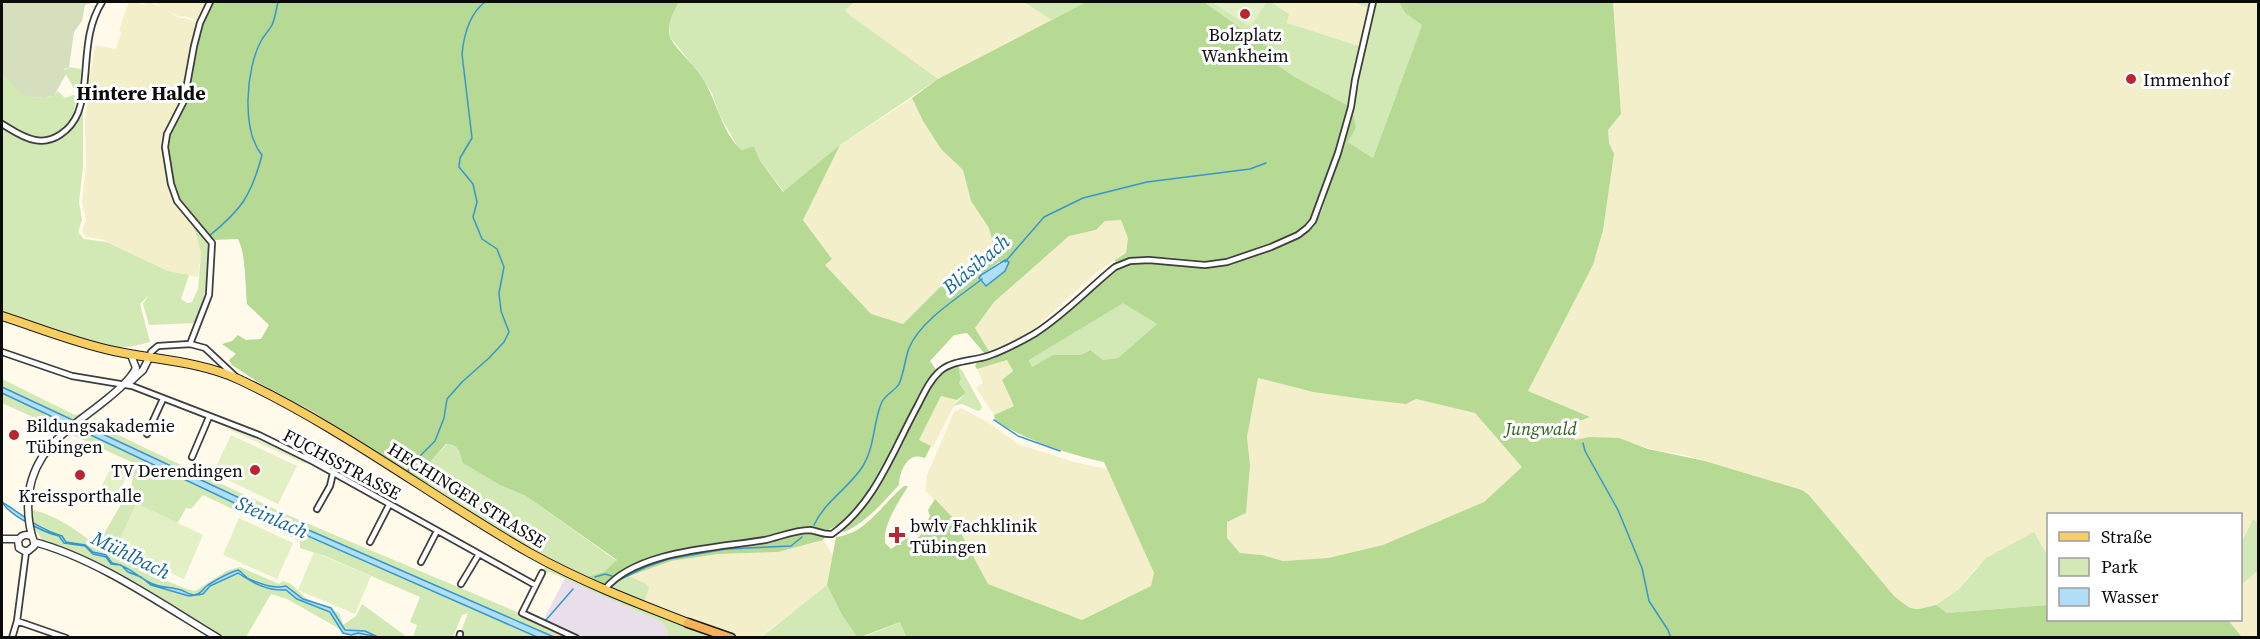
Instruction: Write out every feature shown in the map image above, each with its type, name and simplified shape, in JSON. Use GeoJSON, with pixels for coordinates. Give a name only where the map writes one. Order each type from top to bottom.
{"type":"FeatureCollection","features":[{"type":"Feature","properties":{"kind":"highway"},"geometry":{"type":"LineString","coordinates":[[688,623],[723,638]]}},
{"type":"Feature","properties":{"kind":"highway"},"geometry":{"type":"LineString","coordinates":[[688,623],[730,638]]}},
{"type":"Feature","properties":{"kind":"main road","name":"HECHINGER STRASSE"},"geometry":{"type":"LineString","coordinates":[[2,316],[87,344],[131,355],[211,369],[237,378],[341,434],[530,553],[605,589],[688,623]]}},
{"type":"Feature","properties":{"kind":"street"},"geometry":{"type":"LineString","coordinates":[[2,124],[22,136],[38,141],[57,137],[69,127],[79,111],[89,35],[102,2]]}},
{"type":"Feature","properties":{"kind":"street"},"geometry":{"type":"LineString","coordinates":[[12,638],[17,621],[23,570],[23,542],[28,526],[30,485],[40,458],[64,432],[143,370],[155,348],[190,344],[209,295],[212,243],[177,201],[171,184],[165,147],[167,134],[184,101],[200,23],[210,2]]}},
{"type":"Feature","properties":{"kind":"street"},"geometry":{"type":"LineString","coordinates":[[605,589],[610,583],[638,566],[670,555],[764,540],[808,530],[832,534],[848,522],[870,494],[890,461],[924,394],[942,370],[953,364],[988,356],[1034,334],[1055,319],[1115,267],[1130,261],[1149,260],[1205,265],[1227,262],[1298,235],[1313,221],[1338,153],[1351,107],[1372,2]]}},
{"type":"Feature","properties":{"kind":"street","name":"HECHINGER STRASSE"},"geometry":{"type":"LineString","coordinates":[[190,344],[202,347],[237,378]]}},
{"type":"Feature","properties":{"kind":"street","name":"FUCHSSTRASSE"},"geometry":{"type":"LineString","coordinates":[[2,352],[72,376],[124,385],[259,435],[333,473],[535,585]]}},
{"type":"Feature","properties":{"kind":"street"},"geometry":{"type":"LineString","coordinates":[[131,355],[136,368],[133,374]]}},
{"type":"Feature","properties":{"kind":"street"},"geometry":{"type":"LineString","coordinates":[[124,385],[149,358]]}},
{"type":"Feature","properties":{"kind":"street"},"geometry":{"type":"LineString","coordinates":[[211,369],[217,359]]}},
{"type":"Feature","properties":{"kind":"street"},"geometry":{"type":"LineString","coordinates":[[147,435],[163,399]]}},
{"type":"Feature","properties":{"kind":"street"},"geometry":{"type":"LineString","coordinates":[[192,457],[209,417]]}},
{"type":"Feature","properties":{"kind":"street"},"geometry":{"type":"LineString","coordinates":[[317,509],[330,486],[333,473]]}},
{"type":"Feature","properties":{"kind":"street"},"geometry":{"type":"LineString","coordinates":[[370,542],[389,505]]}},
{"type":"Feature","properties":{"kind":"street"},"geometry":{"type":"LineString","coordinates":[[421,562],[436,531]]}},
{"type":"Feature","properties":{"kind":"street"},"geometry":{"type":"LineString","coordinates":[[2,540],[23,542],[66,552],[218,638]]}},
{"type":"Feature","properties":{"kind":"street"},"geometry":{"type":"LineString","coordinates":[[461,584],[479,554]]}},
{"type":"Feature","properties":{"kind":"street"},"geometry":{"type":"LineString","coordinates":[[542,573],[522,613],[576,638]]}},
{"type":"Feature","properties":{"kind":"street"},"geometry":{"type":"LineString","coordinates":[[17,621],[66,638]]}},
{"type":"Feature","properties":{"kind":"shaded area"},"geometry":{"type":"Polygon","coordinates":[[[565,578],[659,621],[665,626],[669,637],[576,637],[542,623],[565,578]]]}},
{"type":"Feature","properties":{"kind":"green space"},"geometry":{"type":"Polygon","coordinates":[[[2,2],[93,2],[85,5],[82,21],[74,32],[69,67],[64,69],[66,74],[54,96],[28,97],[2,76],[2,2]]]}},
{"type":"Feature","properties":{"kind":"green space"},"geometry":{"type":"Polygon","coordinates":[[[129,2],[144,4],[149,2],[163,7],[152,2],[209,2],[200,22],[185,16],[180,17],[164,9],[180,18],[198,23],[182,101],[163,147],[168,184],[175,201],[193,224],[201,253],[198,277],[168,271],[104,240],[86,237],[82,232],[86,220],[82,203],[86,167],[85,121],[88,95],[86,80],[91,70],[95,45],[116,49],[121,33],[119,31],[129,2]]]}},
{"type":"Feature","properties":{"kind":"green space"},"geometry":{"type":"Polygon","coordinates":[[[212,2],[679,2],[670,23],[669,32],[672,41],[705,82],[735,143],[742,150],[754,146],[759,159],[783,192],[840,145],[803,220],[832,259],[825,265],[871,314],[903,324],[941,286],[996,254],[989,228],[971,201],[963,170],[941,149],[923,121],[912,98],[938,79],[1086,2],[1204,2],[1274,52],[1278,57],[1279,66],[1349,106],[1331,169],[1318,204],[1305,226],[1300,230],[1240,255],[1219,260],[1149,257],[1116,264],[1115,260],[1126,253],[1128,238],[1121,220],[1105,221],[1096,230],[1069,236],[994,302],[975,328],[990,353],[985,354],[967,333],[954,335],[930,361],[937,371],[926,382],[879,476],[863,501],[845,521],[828,530],[823,540],[778,552],[718,554],[671,561],[610,583],[605,589],[586,577],[604,572],[617,560],[526,496],[502,486],[463,463],[454,445],[446,444],[426,467],[424,474],[430,479],[427,485],[312,411],[261,384],[232,365],[229,360],[236,354],[222,344],[232,341],[238,335],[246,340],[261,339],[269,325],[247,304],[244,261],[238,239],[212,240],[190,216],[176,194],[168,158],[168,140],[186,96],[212,2]],[[999,262],[979,279],[985,286],[1005,271],[1009,262],[999,262]]]}},
{"type":"Feature","properties":{"kind":"green space"},"geometry":{"type":"Polygon","coordinates":[[[679,2],[855,2],[845,10],[850,15],[938,79],[840,145],[784,192],[759,159],[754,146],[742,150],[738,147],[720,116],[712,93],[700,74],[670,37],[669,22],[679,2]]]}},
{"type":"Feature","properties":{"kind":"green space"},"geometry":{"type":"Polygon","coordinates":[[[855,2],[1024,2],[1051,20],[938,79],[850,15],[845,10],[855,2]]]}},
{"type":"Feature","properties":{"kind":"green space"},"geometry":{"type":"Polygon","coordinates":[[[1024,2],[1086,2],[1051,20],[1024,2]]]}},
{"type":"Feature","properties":{"kind":"green space"},"geometry":{"type":"Polygon","coordinates":[[[1204,2],[1271,2],[1289,14],[1287,23],[1362,47],[1371,8],[1353,2],[1399,2],[1405,13],[1422,25],[1373,158],[1348,142],[1356,128],[1351,107],[1279,66],[1278,57],[1274,52],[1204,2]]]}},
{"type":"Feature","properties":{"kind":"green space","name":"Bolzplatz Wankheim"},"geometry":{"type":"Polygon","coordinates":[[[1212,2],[1267,2],[1250,27],[1212,2]]]}},
{"type":"Feature","properties":{"kind":"green space"},"geometry":{"type":"Polygon","coordinates":[[[1271,2],[1353,2],[1371,7],[1362,47],[1287,23],[1289,14],[1271,2]]]}},
{"type":"Feature","properties":{"kind":"green space","name":"Jungwald"},"geometry":{"type":"Polygon","coordinates":[[[1399,2],[1613,2],[1621,114],[1608,130],[1609,143],[1614,154],[1603,230],[1593,265],[1528,391],[1590,417],[1571,424],[1575,440],[1589,437],[1619,438],[1648,449],[1705,461],[1802,490],[1809,495],[1894,596],[1913,609],[1936,605],[1947,613],[2047,605],[2047,621],[2229,621],[2242,637],[907,638],[900,622],[858,638],[842,615],[827,585],[836,537],[847,535],[865,524],[904,486],[908,486],[886,528],[885,543],[891,549],[907,538],[913,541],[920,536],[930,516],[928,510],[935,499],[953,518],[988,584],[1082,620],[1151,586],[1154,573],[1104,462],[1048,446],[995,421],[994,415],[1014,406],[1002,380],[1013,371],[1007,360],[977,369],[975,366],[977,361],[1018,344],[1120,266],[1131,262],[1212,267],[1237,262],[1298,239],[1313,227],[1322,210],[1353,113],[1356,128],[1348,142],[1373,158],[1422,25],[1405,13],[1399,2]],[[1123,303],[1029,360],[1032,367],[1053,355],[1080,355],[1090,350],[1103,360],[1118,358],[1157,324],[1123,303]],[[1258,378],[1247,437],[1250,465],[1246,513],[1227,522],[1227,538],[1240,553],[1262,555],[1283,561],[1328,558],[1383,545],[1484,502],[1522,467],[1475,413],[1416,399],[1406,404],[1313,392],[1258,378]]]}},
{"type":"Feature","properties":{"kind":"green space","name":"Jungwald"},"geometry":{"type":"Polygon","coordinates":[[[1613,2],[2258,2],[2258,523],[2253,519],[2242,540],[2242,513],[2047,513],[2047,554],[2034,532],[1975,569],[1958,590],[1936,605],[1916,610],[1910,609],[1894,596],[1809,495],[1802,490],[1685,455],[1641,446],[1522,468],[1484,502],[1383,545],[1328,558],[1283,561],[1262,555],[1240,553],[1227,538],[1227,522],[1250,465],[1247,437],[1257,378],[1313,392],[1416,399],[1475,413],[1499,441],[1528,391],[1593,265],[1602,230],[1614,154],[1609,144],[1608,130],[1621,114],[1613,2]]]}},
{"type":"Feature","properties":{"kind":"green space"},"geometry":{"type":"Polygon","coordinates":[[[69,67],[81,69],[80,92],[75,91],[63,71],[69,67]]]}},
{"type":"Feature","properties":{"kind":"green space"},"geometry":{"type":"Polygon","coordinates":[[[2,76],[28,96],[54,96],[58,91],[65,98],[76,96],[74,113],[61,133],[36,138],[2,121],[2,76]]]}},
{"type":"Feature","properties":{"kind":"green space"},"geometry":{"type":"Polygon","coordinates":[[[912,98],[923,121],[941,149],[963,170],[971,201],[989,228],[996,254],[941,286],[903,324],[871,315],[825,265],[832,259],[803,219],[840,145],[912,98]]]}},
{"type":"Feature","properties":{"kind":"green space"},"geometry":{"type":"Polygon","coordinates":[[[82,111],[83,167],[79,202],[82,220],[78,232],[84,239],[107,242],[168,271],[189,275],[181,299],[187,303],[192,302],[198,289],[201,253],[193,224],[210,244],[206,284],[196,323],[149,325],[143,304],[148,296],[140,304],[150,342],[123,347],[110,346],[62,334],[2,312],[2,127],[37,141],[57,140],[74,125],[82,111]]]}},
{"type":"Feature","properties":{"kind":"green space"},"geometry":{"type":"Polygon","coordinates":[[[1122,219],[1128,237],[1126,253],[1097,272],[1031,332],[990,353],[975,328],[994,302],[1069,236],[1096,230],[1105,221],[1122,219]]]}},
{"type":"Feature","properties":{"kind":"green space"},"geometry":{"type":"Polygon","coordinates":[[[1123,302],[1157,324],[1118,358],[1103,360],[1089,350],[1080,355],[1053,355],[1032,367],[1029,360],[1123,302]]]}},
{"type":"Feature","properties":{"kind":"green space"},"geometry":{"type":"Polygon","coordinates":[[[1007,360],[1013,371],[1002,381],[1014,406],[994,415],[976,388],[983,383],[977,369],[1007,360]]]}},
{"type":"Feature","properties":{"kind":"green space"},"geometry":{"type":"Polygon","coordinates":[[[958,366],[982,407],[981,410],[978,411],[962,404],[953,406],[966,393],[959,383],[961,379],[958,366]]]}},
{"type":"Feature","properties":{"kind":"green space"},"geometry":{"type":"Polygon","coordinates":[[[958,366],[961,379],[959,383],[966,393],[957,400],[941,396],[919,440],[931,446],[925,458],[914,457],[907,461],[899,485],[880,505],[852,528],[844,532],[841,530],[855,518],[877,490],[933,384],[940,375],[958,366]]]}},
{"type":"Feature","properties":{"kind":"green space"},"geometry":{"type":"Polygon","coordinates":[[[2,379],[75,415],[82,413],[90,421],[285,514],[576,637],[459,637],[468,613],[462,615],[453,637],[413,637],[417,625],[410,622],[420,597],[325,556],[300,548],[300,541],[203,495],[191,509],[186,508],[149,574],[195,591],[228,570],[240,567],[279,584],[283,581],[291,584],[306,598],[339,613],[343,625],[356,616],[362,604],[407,637],[354,637],[287,599],[271,594],[246,637],[218,637],[129,585],[46,546],[33,526],[27,523],[25,525],[28,509],[37,511],[64,523],[97,546],[131,487],[138,465],[2,403],[2,379]]]}},
{"type":"Feature","properties":{"kind":"green space"},"geometry":{"type":"Polygon","coordinates":[[[941,396],[957,400],[933,447],[918,441],[941,396]]]}},
{"type":"Feature","properties":{"kind":"green space"},"geometry":{"type":"Polygon","coordinates":[[[961,408],[989,423],[1018,444],[1074,462],[1107,469],[1154,573],[1151,586],[1082,620],[988,584],[961,532],[938,502],[925,491],[927,475],[954,412],[961,408]]]}},
{"type":"Feature","properties":{"kind":"green space"},"geometry":{"type":"Polygon","coordinates":[[[231,427],[306,461],[305,464],[230,430],[231,427]]]}},
{"type":"Feature","properties":{"kind":"green space","name":"TV Derendingen"},"geometry":{"type":"Polygon","coordinates":[[[231,435],[297,466],[278,504],[213,473],[231,435]]]}},
{"type":"Feature","properties":{"kind":"green space"},"geometry":{"type":"Polygon","coordinates":[[[447,444],[454,444],[502,486],[526,496],[617,561],[604,572],[586,577],[504,533],[427,485],[430,479],[424,474],[426,467],[447,444]]]}},
{"type":"Feature","properties":{"kind":"green space"},"geometry":{"type":"Polygon","coordinates":[[[114,462],[130,470],[116,497],[100,489],[114,462]]]}},
{"type":"Feature","properties":{"kind":"green space"},"geometry":{"type":"Polygon","coordinates":[[[136,503],[203,535],[184,579],[116,548],[136,503]]]}},
{"type":"Feature","properties":{"kind":"green space"},"geometry":{"type":"Polygon","coordinates":[[[239,518],[293,543],[277,579],[223,555],[239,518]]]}},
{"type":"Feature","properties":{"kind":"green space"},"geometry":{"type":"Polygon","coordinates":[[[2253,519],[2258,523],[2258,571],[2242,584],[2242,541],[2253,519]]]}},
{"type":"Feature","properties":{"kind":"green space"},"geometry":{"type":"Polygon","coordinates":[[[2034,532],[2047,554],[2047,605],[1947,613],[1936,605],[1958,590],[1986,558],[2034,532]]]}},
{"type":"Feature","properties":{"kind":"green space"},"geometry":{"type":"Polygon","coordinates":[[[823,540],[833,555],[827,585],[760,637],[734,637],[644,603],[646,584],[629,576],[671,561],[718,554],[778,552],[823,540]]]}},
{"type":"Feature","properties":{"kind":"green space"},"geometry":{"type":"Polygon","coordinates":[[[314,552],[371,576],[355,614],[298,590],[314,552]]]}},
{"type":"Feature","properties":{"kind":"green space"},"geometry":{"type":"Polygon","coordinates":[[[548,562],[587,580],[607,582],[629,576],[646,584],[649,588],[644,603],[720,637],[669,637],[665,626],[659,621],[550,572],[542,573],[548,562]]]}},
{"type":"Feature","properties":{"kind":"green space"},"geometry":{"type":"Polygon","coordinates":[[[2258,571],[2258,637],[2242,637],[2229,621],[2242,621],[2242,584],[2258,571]]]}},
{"type":"Feature","properties":{"kind":"green space"},"geometry":{"type":"Polygon","coordinates":[[[827,585],[842,615],[858,637],[760,638],[827,585]]]}},
{"type":"Feature","properties":{"kind":"green space"},"geometry":{"type":"Polygon","coordinates":[[[900,622],[907,637],[861,638],[900,622]]]}},
{"type":"Feature","properties":{"kind":"water","name":"Bläsibach"},"geometry":{"type":"Polygon","coordinates":[[[1005,260],[1009,262],[1005,271],[986,286],[979,278],[981,275],[1005,260]]]}},
{"type":"Feature","properties":{"kind":"water","name":"Steinlach"},"geometry":{"type":"Polygon","coordinates":[[[2,387],[304,528],[554,637],[537,637],[249,510],[2,393],[2,387]]]}},
{"type":"Feature","properties":{"kind":"water"},"geometry":{"type":"Polygon","coordinates":[[[2,502],[37,525],[62,536],[66,542],[85,545],[93,552],[106,555],[112,563],[119,565],[111,564],[106,557],[93,554],[85,546],[64,543],[59,536],[19,518],[2,502]]]}},
{"type":"Feature","properties":{"kind":"water"},"geometry":{"type":"Polygon","coordinates":[[[122,566],[128,569],[139,576],[128,572],[122,566]]]}},
{"type":"Feature","properties":{"kind":"water"},"geometry":{"type":"Polygon","coordinates":[[[238,570],[254,581],[272,586],[286,586],[303,599],[331,608],[345,630],[365,631],[378,637],[343,633],[330,612],[297,599],[286,590],[260,586],[238,573],[210,586],[203,594],[189,596],[151,585],[144,579],[156,585],[194,595],[199,594],[218,579],[238,570]]]}},
{"type":"Feature","properties":{"kind":"waterway"},"geometry":{"type":"LineString","coordinates":[[209,236],[230,218],[244,201],[258,169],[262,155],[255,144],[248,115],[249,83],[256,53],[273,23],[278,2]]}},
{"type":"Feature","properties":{"kind":"waterway"},"geometry":{"type":"LineString","coordinates":[[415,461],[435,441],[444,418],[447,399],[504,342],[509,332],[501,311],[499,293],[504,267],[497,249],[482,239],[473,217],[477,202],[473,184],[459,167],[460,158],[472,138],[463,47],[471,18],[485,2]]}},
{"type":"Feature","properties":{"kind":"waterway","name":"Bläsibach"},"geometry":{"type":"LineString","coordinates":[[1005,262],[1044,217],[1083,198],[1147,182],[1250,169],[1266,163]]}},
{"type":"Feature","properties":{"kind":"waterway","name":"Bläsibach"},"geometry":{"type":"LineString","coordinates":[[814,525],[824,509],[863,466],[870,451],[881,404],[899,384],[909,348],[915,338],[941,310],[982,279]]}},
{"type":"Feature","properties":{"kind":"waterway"},"geometry":{"type":"LineString","coordinates":[[994,420],[1018,436],[1060,451]]}},
{"type":"Feature","properties":{"kind":"waterway"},"geometry":{"type":"LineString","coordinates":[[1583,443],[1585,451],[1618,510],[1642,568],[1649,601],[1671,638]]}},
{"type":"Feature","properties":{"kind":"waterway"},"geometry":{"type":"LineString","coordinates":[[408,471],[413,463]]}},
{"type":"Feature","properties":{"kind":"waterway","name":"Bläsibach"},"geometry":{"type":"LineString","coordinates":[[619,580],[669,559],[726,549],[791,546],[802,537]]}},
{"type":"Feature","properties":{"kind":"waterway","name":"Bläsibach"},"geometry":{"type":"LineString","coordinates":[[595,577],[605,574],[612,576]]}},
{"type":"Feature","properties":{"kind":"waterway","name":"Bläsibach"},"geometry":{"type":"LineString","coordinates":[[546,620],[573,589]]}},
{"type":"Feature","properties":{"kind":"place","name":"Bolzplatz Wankheim"},"geometry":{"type":"Point","coordinates":[1245,14]}},
{"type":"Feature","properties":{"kind":"place","name":"Immenhof"},"geometry":{"type":"Point","coordinates":[2131,79]}},
{"type":"Feature","properties":{"kind":"place","name":"Bildungsakademie Tübingen"},"geometry":{"type":"Point","coordinates":[14,435]}},
{"type":"Feature","properties":{"kind":"place","name":"TV Derendingen"},"geometry":{"type":"Point","coordinates":[255,470]}},
{"type":"Feature","properties":{"kind":"place","name":"Kreissporthalle"},"geometry":{"type":"Point","coordinates":[80,475]}},
{"type":"Feature","properties":{"kind":"place","name":"bwlv Fachklinik Tübingen"},"geometry":{"type":"Point","coordinates":[897,535]}},
{"type":"Feature","properties":{"kind":"district","name":"Hintere Halde"},"geometry":{"type":"Point","coordinates":[141,93]}},
{"type":"Feature","properties":{"kind":"water label","name":"Mühlbach"},"geometry":{"type":"Point","coordinates":[131,555]}}]}
